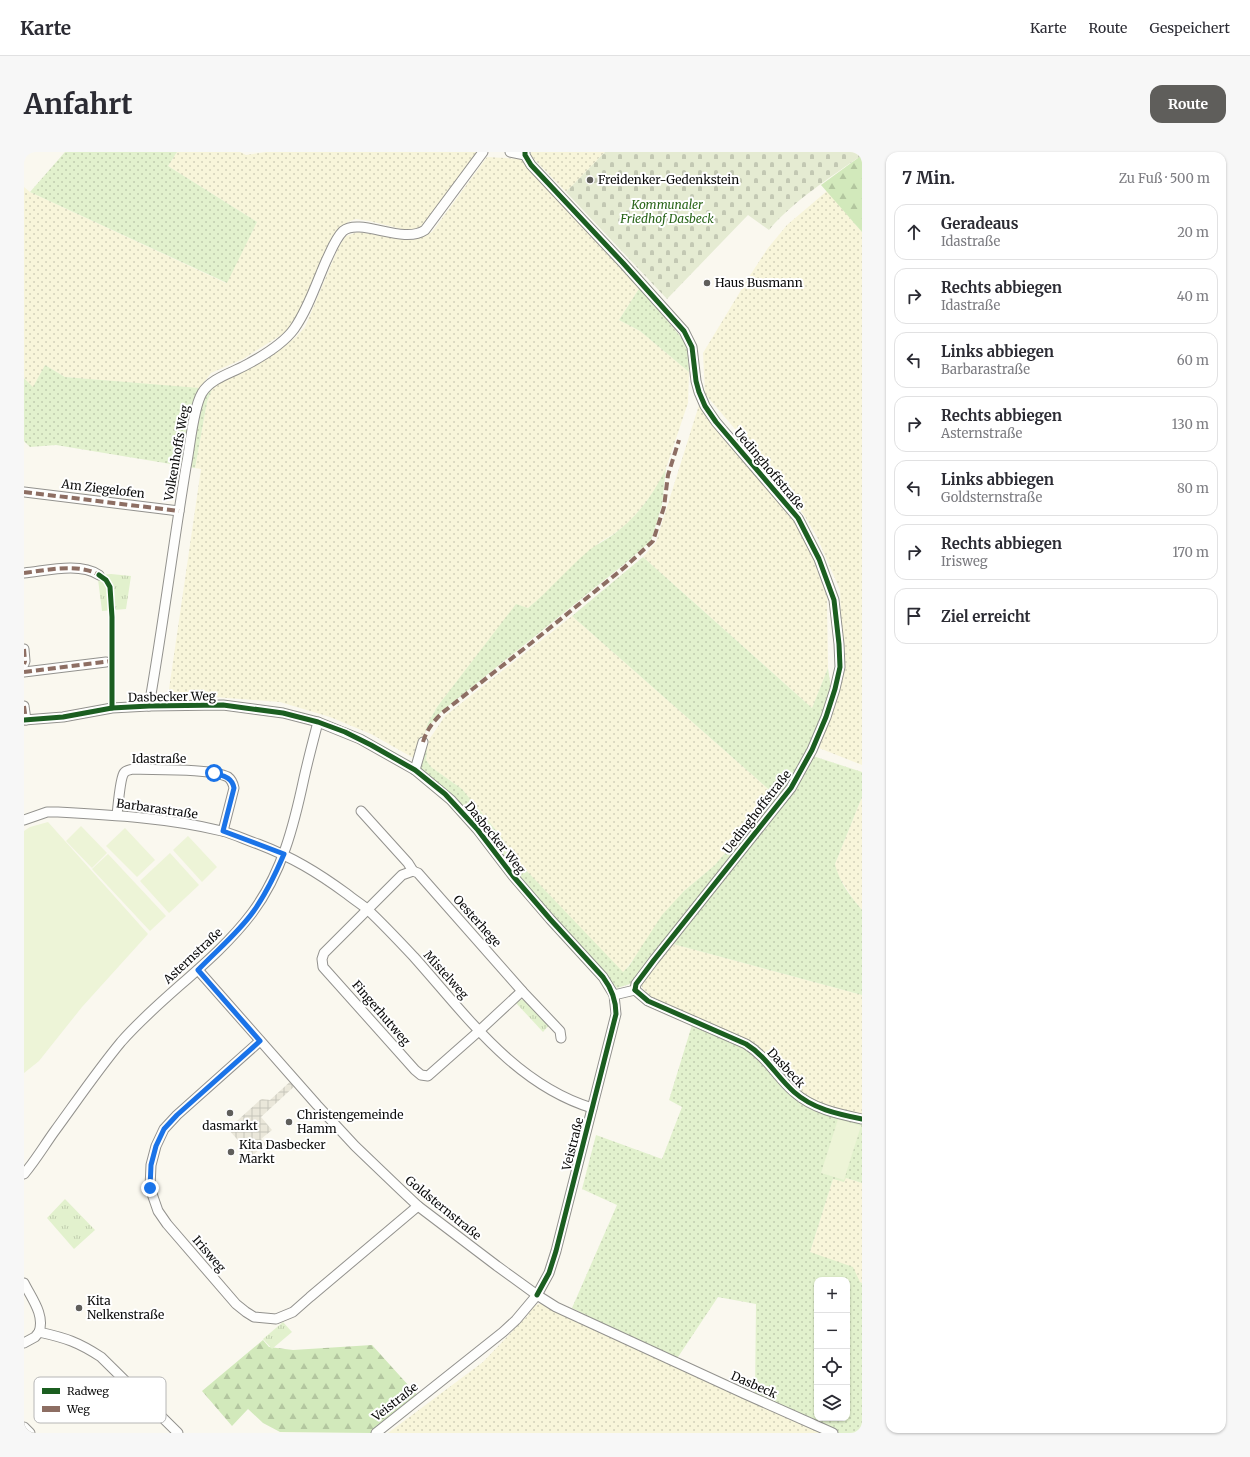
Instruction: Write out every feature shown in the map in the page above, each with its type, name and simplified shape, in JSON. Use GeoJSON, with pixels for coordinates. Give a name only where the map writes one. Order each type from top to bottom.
{"type":"FeatureCollection","features":[{"type":"Feature","properties":{"kind":"street","name":"Volkenhoffs Weg"},"geometry":{"type":"LineString","coordinates":[[149,706],[196,409],[205,389],[212,382],[247,365],[264,354],[281,342],[292,331],[301,318],[334,244],[344,230],[353,227],[368,228],[409,236],[419,234],[425,230],[484,152]]}},
{"type":"Feature","properties":{"kind":"street"},"geometry":{"type":"LineString","coordinates":[[510,152],[525,154]]}},
{"type":"Feature","properties":{"kind":"street","name":"Uedinghoffstraße"},"geometry":{"type":"LineString","coordinates":[[525,154],[531,165],[623,263],[684,331],[692,347],[696,381],[705,406],[716,422],[798,518],[820,559],[834,600],[840,667],[826,717],[812,750],[791,788],[654,960],[636,984],[635,990]]}},
{"type":"Feature","properties":{"kind":"street","name":"Am Ziegelofen"},"geometry":{"type":"LineString","coordinates":[[24,492],[179,511]]}},
{"type":"Feature","properties":{"kind":"street"},"geometry":{"type":"LineString","coordinates":[[24,573],[73,568],[89,570],[99,574]]}},
{"type":"Feature","properties":{"kind":"street"},"geometry":{"type":"LineString","coordinates":[[24,649],[24,664]]}},
{"type":"Feature","properties":{"kind":"street"},"geometry":{"type":"LineString","coordinates":[[24,672],[106,662]]}},
{"type":"Feature","properties":{"kind":"street","name":"Dasbecker Weg"},"geometry":{"type":"LineString","coordinates":[[25,720],[63,717],[112,708],[223,705],[283,712],[318,722],[360,739],[415,770],[451,800],[477,829],[513,876],[603,977],[614,996]]}},
{"type":"Feature","properties":{"kind":"street"},"geometry":{"type":"LineString","coordinates":[[24,706],[25,720]]}},
{"type":"Feature","properties":{"kind":"street","name":"Asternstraße"},"geometry":{"type":"LineString","coordinates":[[24,1174],[94,1076],[122,1042],[151,1010],[198,970],[252,912],[276,874],[284,854],[297,814],[318,722]]}},
{"type":"Feature","properties":{"kind":"street"},"geometry":{"type":"LineString","coordinates":[[415,770],[424,742]]}},
{"type":"Feature","properties":{"kind":"street","name":"Idastraße"},"geometry":{"type":"LineString","coordinates":[[117,815],[122,779],[125,772],[128,770],[214,773],[227,777],[233,783],[234,788],[223,831]]}},
{"type":"Feature","properties":{"kind":"street","name":"Oesterhege"},"geometry":{"type":"LineString","coordinates":[[361,811],[408,863],[413,871],[418,873],[522,991],[560,1031],[561,1038]]}},
{"type":"Feature","properties":{"kind":"street","name":"Barbarastraße"},"geometry":{"type":"LineString","coordinates":[[24,820],[47,812],[117,815],[223,831],[284,854]]}},
{"type":"Feature","properties":{"kind":"street","name":"Mistelweg"},"geometry":{"type":"LineString","coordinates":[[284,854],[322,876],[367,909],[413,957],[479,1031],[510,1061],[540,1084],[570,1100],[592,1108]]}},
{"type":"Feature","properties":{"kind":"street"},"geometry":{"type":"LineString","coordinates":[[367,909],[402,875],[413,871]]}},
{"type":"Feature","properties":{"kind":"street","name":"Fingerhutweg"},"geometry":{"type":"LineString","coordinates":[[367,909],[324,953],[322,957],[323,967],[414,1070],[421,1075],[428,1076],[479,1031]]}},
{"type":"Feature","properties":{"kind":"street","name":"Goldsternstraße"},"geometry":{"type":"LineString","coordinates":[[198,970],[355,1146],[418,1206],[537,1295]]}},
{"type":"Feature","properties":{"kind":"street"},"geometry":{"type":"LineString","coordinates":[[614,996],[635,990]]}},
{"type":"Feature","properties":{"kind":"street","name":"Dasbeck"},"geometry":{"type":"LineString","coordinates":[[635,990],[648,1001],[746,1044],[756,1050],[793,1091],[816,1107],[862,1120]]}},
{"type":"Feature","properties":{"kind":"street"},"geometry":{"type":"LineString","coordinates":[[479,1031],[522,991]]}},
{"type":"Feature","properties":{"kind":"street","name":"Veistraße"},"geometry":{"type":"LineString","coordinates":[[376,1433],[503,1332],[537,1295],[549,1273],[556,1251],[616,1014],[614,996]]}},
{"type":"Feature","properties":{"kind":"street","name":"Irisweg"},"geometry":{"type":"LineString","coordinates":[[260,1041],[177,1115],[164,1129],[156,1146],[151,1165],[150,1188],[158,1211],[183,1243],[236,1304],[254,1317],[276,1319],[285,1316],[304,1302],[418,1206]]}},
{"type":"Feature","properties":{"kind":"street"},"geometry":{"type":"LineString","coordinates":[[24,1283],[41,1316],[42,1324],[40,1332],[35,1337],[24,1343]]}},
{"type":"Feature","properties":{"kind":"street","name":"Dasbeck"},"geometry":{"type":"LineString","coordinates":[[537,1295],[556,1307],[583,1320],[833,1433]]}},
{"type":"Feature","properties":{"kind":"street"},"geometry":{"type":"LineString","coordinates":[[40,1332],[73,1341],[101,1357],[121,1377]]}},
{"type":"Feature","properties":{"kind":"street"},"geometry":{"type":"LineString","coordinates":[[166,1421],[178,1433]]}},
{"type":"Feature","properties":{"kind":"street"},"geometry":{"type":"LineString","coordinates":[[24,1427],[30,1433]]}},
{"type":"Feature","properties":{"kind":"shaded area"},"geometry":{"type":"Polygon","coordinates":[[[177,152],[240,152],[246,155],[266,152],[480,152],[425,226],[410,231],[356,219],[348,222],[338,231],[296,320],[289,330],[243,359],[211,373],[204,382],[203,389],[65,377],[45,365],[33,388],[24,378],[24,187],[30,192],[226,283],[257,222],[168,166],[177,152]]]}},
{"type":"Feature","properties":{"kind":"shaded area"},"geometry":{"type":"Polygon","coordinates":[[[531,152],[605,152],[566,192],[531,156],[531,152]]]}},
{"type":"Feature","properties":{"kind":"shaded area"},"geometry":{"type":"Polygon","coordinates":[[[487,157],[523,159],[640,287],[619,320],[640,331],[689,372],[688,403],[659,484],[628,523],[600,542],[545,594],[528,608],[516,605],[437,707],[427,725],[417,760],[371,734],[330,717],[280,702],[215,697],[168,696],[201,469],[195,468],[207,402],[212,389],[222,381],[250,368],[285,346],[305,327],[339,246],[346,236],[358,232],[413,240],[432,232],[487,157]]]}},
{"type":"Feature","properties":{"kind":"shaded area"},"geometry":{"type":"Polygon","coordinates":[[[827,191],[862,232],[862,765],[819,748],[836,703],[845,653],[841,624],[840,590],[817,537],[804,515],[766,465],[705,394],[703,353],[768,248],[787,225],[827,191]]]}},
{"type":"Feature","properties":{"kind":"shaded area"},"geometry":{"type":"Polygon","coordinates":[[[699,405],[746,465],[794,520],[813,559],[827,597],[828,668],[812,708],[643,557],[656,542],[699,405]]]}},
{"type":"Feature","properties":{"kind":"shaded area"},"geometry":{"type":"Polygon","coordinates":[[[572,616],[774,794],[715,865],[684,891],[623,973],[522,866],[496,830],[462,789],[431,767],[426,760],[427,750],[424,747],[445,716],[572,616]]]}},
{"type":"Feature","properties":{"kind":"shaded area"},"geometry":{"type":"Polygon","coordinates":[[[862,797],[862,910],[837,874],[835,864],[862,797]]]}},
{"type":"Feature","properties":{"kind":"shaded area"},"geometry":{"type":"Polygon","coordinates":[[[673,944],[862,995],[862,1117],[824,1107],[798,1093],[771,1061],[647,997],[641,985],[643,980],[673,944]]]}},
{"type":"Feature","properties":{"kind":"shaded area"},"geometry":{"type":"Polygon","coordinates":[[[293,1079],[298,1083],[261,1117],[272,1130],[261,1139],[266,1144],[252,1156],[228,1129],[260,1100],[270,1100],[293,1079]]]}},
{"type":"Feature","properties":{"kind":"shaded area"},"geometry":{"type":"Polygon","coordinates":[[[846,1178],[862,1183],[862,1283],[810,1252],[833,1179],[838,1180],[846,1178]]]}},
{"type":"Feature","properties":{"kind":"shaded area"},"geometry":{"type":"Polygon","coordinates":[[[542,1304],[828,1433],[388,1433],[483,1362],[528,1315],[534,1306],[542,1304]]]}},
{"type":"Feature","properties":{"kind":"green space"},"geometry":{"type":"Polygon","coordinates":[[[65,152],[177,152],[168,166],[257,222],[227,283],[30,192],[65,152]]]}},
{"type":"Feature","properties":{"kind":"green space","name":"Kommunaler Friedhof Dasbeck"},"geometry":{"type":"Polygon","coordinates":[[[605,152],[862,152],[862,155],[801,199],[769,230],[748,215],[667,299],[566,192],[605,152]]]}},
{"type":"Feature","properties":{"kind":"green space"},"geometry":{"type":"Polygon","coordinates":[[[862,155],[862,232],[821,185],[862,155]]]}},
{"type":"Feature","properties":{"kind":"green space"},"geometry":{"type":"Polygon","coordinates":[[[640,287],[685,342],[688,349],[689,372],[640,331],[619,320],[640,287]]]}},
{"type":"Feature","properties":{"kind":"green space"},"geometry":{"type":"Polygon","coordinates":[[[45,365],[65,377],[212,389],[207,402],[195,468],[56,445],[30,447],[24,441],[24,378],[33,387],[45,365]]]}},
{"type":"Feature","properties":{"kind":"green space"},"geometry":{"type":"Polygon","coordinates":[[[666,468],[662,505],[651,541],[441,712],[426,730],[418,758],[427,725],[437,707],[516,604],[528,608],[589,550],[611,536],[630,520],[650,496],[666,468]]]}},
{"type":"Feature","properties":{"kind":"green space"},"geometry":{"type":"Polygon","coordinates":[[[643,557],[812,708],[828,668],[831,689],[808,752],[816,757],[862,772],[862,797],[835,864],[842,883],[862,910],[862,995],[673,944],[643,980],[617,988],[554,917],[457,803],[420,770],[420,761],[424,747],[427,750],[426,760],[431,767],[462,789],[496,830],[522,866],[623,972],[629,966],[662,915],[684,891],[715,865],[774,794],[572,616],[643,557]]]}},
{"type":"Feature","properties":{"kind":"green space"},"geometry":{"type":"Polygon","coordinates":[[[111,574],[131,576],[126,609],[102,611],[98,579],[101,575],[111,574]]]}},
{"type":"Feature","properties":{"kind":"green space"},"geometry":{"type":"Polygon","coordinates":[[[48,822],[148,934],[82,1007],[39,1061],[24,1073],[24,831],[30,827],[48,822]]]}},
{"type":"Feature","properties":{"kind":"green space"},"geometry":{"type":"Polygon","coordinates":[[[81,826],[107,853],[92,868],[66,841],[81,826]]]}},
{"type":"Feature","properties":{"kind":"green space"},"geometry":{"type":"Polygon","coordinates":[[[125,828],[155,860],[137,877],[106,846],[125,828]]]}},
{"type":"Feature","properties":{"kind":"green space"},"geometry":{"type":"Polygon","coordinates":[[[188,836],[217,867],[202,882],[173,850],[188,836]]]}},
{"type":"Feature","properties":{"kind":"green space"},"geometry":{"type":"Polygon","coordinates":[[[170,853],[199,885],[169,913],[140,881],[170,853]]]}},
{"type":"Feature","properties":{"kind":"green space"},"geometry":{"type":"Polygon","coordinates":[[[108,854],[166,916],[150,931],[92,869],[108,854]]]}},
{"type":"Feature","properties":{"kind":"green space"},"geometry":{"type":"Polygon","coordinates":[[[520,999],[527,1001],[549,1025],[543,1032],[516,1003],[520,999]]]}},
{"type":"Feature","properties":{"kind":"green space"},"geometry":{"type":"Polygon","coordinates":[[[692,1025],[744,1046],[760,1057],[790,1093],[833,1116],[862,1124],[862,1183],[846,1178],[844,1182],[833,1179],[810,1252],[853,1267],[860,1282],[862,1283],[862,1433],[839,1433],[755,1396],[756,1304],[718,1297],[676,1360],[572,1308],[617,1205],[582,1189],[596,1135],[662,1159],[682,1107],[669,1100],[692,1025]]]}},
{"type":"Feature","properties":{"kind":"green space"},"geometry":{"type":"Polygon","coordinates":[[[838,1119],[861,1126],[844,1180],[821,1173],[838,1119]]]}},
{"type":"Feature","properties":{"kind":"green space"},"geometry":{"type":"Polygon","coordinates":[[[65,1199],[95,1230],[74,1249],[47,1218],[65,1199]]]}},
{"type":"Feature","properties":{"kind":"green space"},"geometry":{"type":"Polygon","coordinates":[[[283,1322],[292,1332],[272,1349],[263,1339],[283,1322]]]}},
{"type":"Feature","properties":{"kind":"green space"},"geometry":{"type":"Polygon","coordinates":[[[263,1340],[269,1347],[293,1350],[372,1345],[418,1396],[371,1433],[280,1432],[263,1423],[248,1409],[232,1426],[202,1391],[263,1340]]]}},
{"type":"Feature","properties":{"kind":"marked path"},"geometry":{"type":"LineString","coordinates":[[423,742],[426,733],[442,713],[625,567],[653,541],[664,507],[668,475],[679,440]]}},
{"type":"Feature","properties":{"kind":"marked path"},"geometry":{"type":"LineString","coordinates":[[24,492],[179,511]]}},
{"type":"Feature","properties":{"kind":"marked path"},"geometry":{"type":"LineString","coordinates":[[24,573],[75,568],[94,572],[102,577]]}},
{"type":"Feature","properties":{"kind":"marked path"},"geometry":{"type":"LineString","coordinates":[[24,649],[24,664]]}},
{"type":"Feature","properties":{"kind":"marked path"},"geometry":{"type":"LineString","coordinates":[[24,672],[112,661]]}},
{"type":"Feature","properties":{"kind":"marked path"},"geometry":{"type":"LineString","coordinates":[[24,706],[26,720]]}},
{"type":"Feature","properties":{"kind":"cycle path"},"geometry":{"type":"LineString","coordinates":[[525,152],[525,155],[531,165],[623,263],[684,331],[692,347],[696,381],[705,406],[716,422],[798,518],[819,559],[834,600],[840,667],[826,717],[812,750],[791,788],[654,960],[636,984],[635,990]]}},
{"type":"Feature","properties":{"kind":"cycle path"},"geometry":{"type":"LineString","coordinates":[[99,575],[106,580],[110,587],[112,617],[112,708]]}},
{"type":"Feature","properties":{"kind":"cycle path"},"geometry":{"type":"LineString","coordinates":[[24,720],[63,717],[112,708],[149,706],[223,705],[283,713],[318,722],[345,732],[415,770],[445,794],[477,829],[513,876],[603,977],[611,990],[615,1004],[616,1014],[556,1251],[549,1273],[537,1295]]}},
{"type":"Feature","properties":{"kind":"cycle path"},"geometry":{"type":"LineString","coordinates":[[635,990],[648,1001],[746,1044],[760,1055],[794,1092],[809,1103],[835,1113],[862,1119]]}},
{"type":"Feature","properties":{"kind":"place","name":"Freidenker-Gedenkstein"},"geometry":{"type":"Point","coordinates":[590,180]}},
{"type":"Feature","properties":{"kind":"place","name":"Haus Busmann"},"geometry":{"type":"Point","coordinates":[707,283]}},
{"type":"Feature","properties":{"kind":"place","name":"dasmarkt"},"geometry":{"type":"Point","coordinates":[230,1113]}},
{"type":"Feature","properties":{"kind":"place","name":"Christengemeinde Hamm"},"geometry":{"type":"Point","coordinates":[289,1122]}},
{"type":"Feature","properties":{"kind":"place","name":"Kita Dasbecker Markt"},"geometry":{"type":"Point","coordinates":[231,1152]}},
{"type":"Feature","properties":{"kind":"place","name":"Kita Nelkenstraße"},"geometry":{"type":"Point","coordinates":[79,1308]}},
{"type":"Feature","properties":{"kind":"route"},"geometry":{"type":"LineString","coordinates":[[150,1188],[151,1165],[156,1146],[164,1129],[177,1115],[260,1041],[198,970],[252,912],[263,897],[276,874],[284,854],[223,831],[234,788],[233,783],[227,777],[214,773]]}}]}
